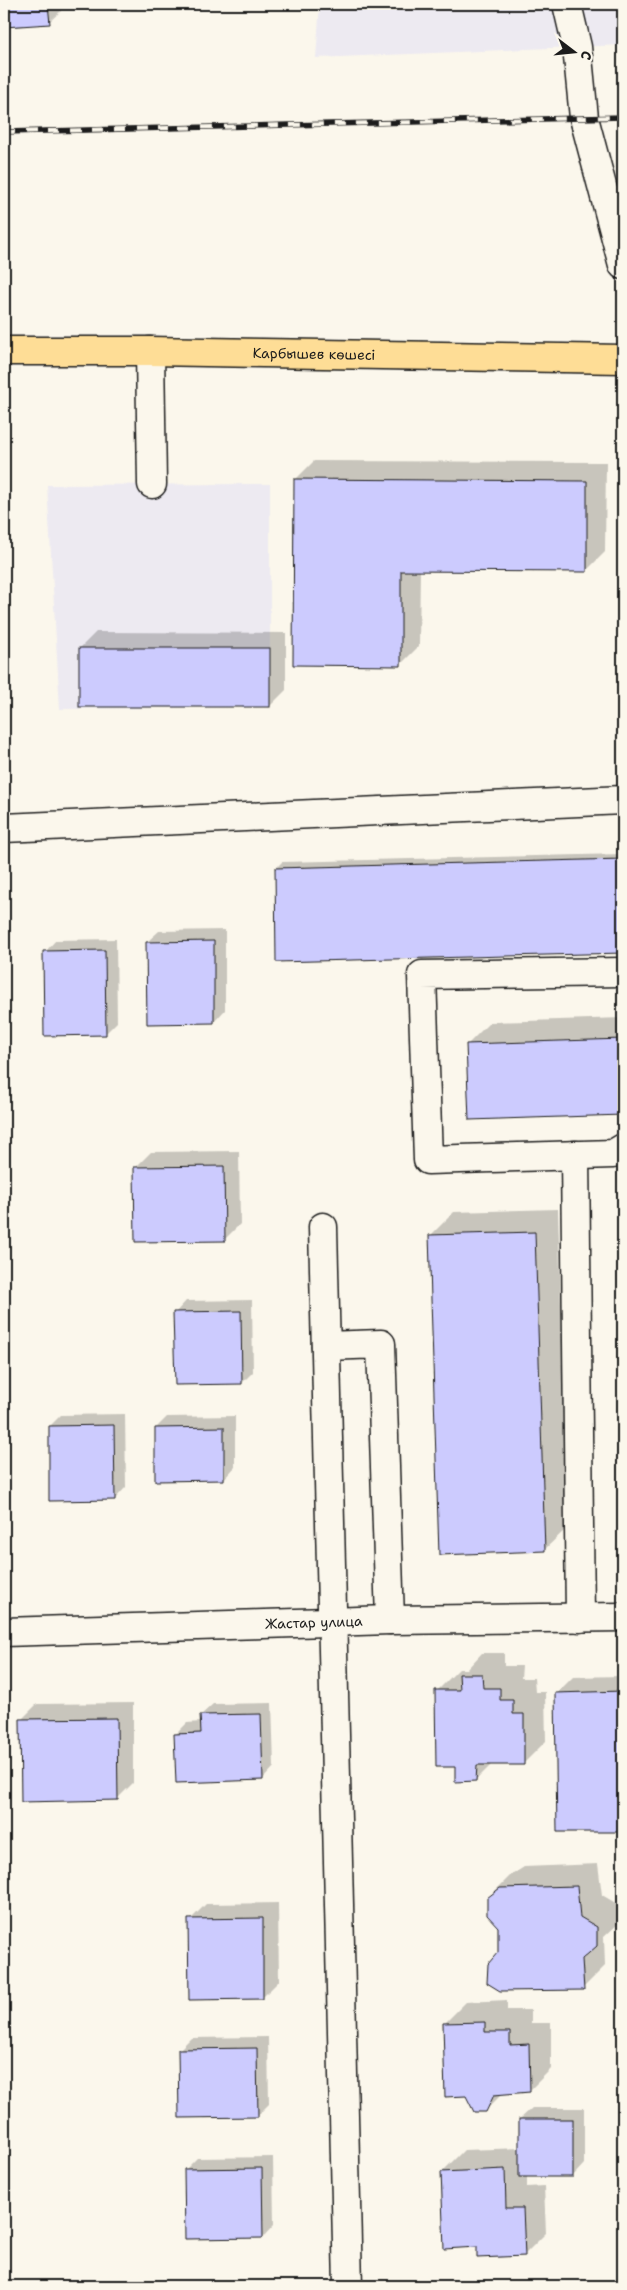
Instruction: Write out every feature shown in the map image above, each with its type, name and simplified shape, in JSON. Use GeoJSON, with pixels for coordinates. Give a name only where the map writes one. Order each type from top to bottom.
{"type":"FeatureCollection","features":[{"type":"Feature","properties":{"kind":"main road","name":"Карбышев көшесі"},"geometry":{"type":"LineString","coordinates":[[4,351],[150,351],[623,359]]}},
{"type":"Feature","properties":{"kind":"street"},"geometry":{"type":"LineString","coordinates":[[567,4],[577,47],[584,118],[623,265]]}},
{"type":"Feature","properties":{"kind":"street"},"geometry":{"type":"LineString","coordinates":[[150,351],[152,484]]}},
{"type":"Feature","properties":{"kind":"street"},"geometry":{"type":"LineString","coordinates":[[4,828],[623,800]]}},
{"type":"Feature","properties":{"kind":"street"},"geometry":{"type":"LineString","coordinates":[[623,972],[422,975],[428,1160],[613,1154],[623,1148]]}},
{"type":"Feature","properties":{"kind":"street"},"geometry":{"type":"LineString","coordinates":[[575,1155],[580,1618]]}},
{"type":"Feature","properties":{"kind":"street"},"geometry":{"type":"LineString","coordinates":[[324,1227],[348,2286]]}},
{"type":"Feature","properties":{"kind":"street"},"geometry":{"type":"LineString","coordinates":[[326,1346],[381,1344],[390,1620]]}},
{"type":"Feature","properties":{"kind":"street","name":"Жастар улица"},"geometry":{"type":"LineString","coordinates":[[4,1632],[390,1620],[623,1617]]}},
{"type":"Feature","properties":{"kind":"shaded area"},"geometry":{"type":"Polygon","coordinates":[[[320,4],[623,4],[623,45],[316,58],[320,4]]]}},
{"type":"Feature","properties":{"kind":"shaded area"},"geometry":{"type":"Polygon","coordinates":[[[270,484],[270,707],[60,709],[47,485],[270,484]]]}},
{"type":"Feature","properties":{"kind":"building"},"geometry":{"type":"Polygon","coordinates":[[[4,4],[48,4],[50,24],[4,27],[4,4]]]}},
{"type":"Feature","properties":{"kind":"building"},"geometry":{"type":"Polygon","coordinates":[[[294,479],[587,481],[587,572],[401,571],[401,666],[293,665],[294,479]]]}},
{"type":"Feature","properties":{"kind":"building"},"geometry":{"type":"Polygon","coordinates":[[[79,648],[270,648],[270,707],[79,707],[79,648]]]}},
{"type":"Feature","properties":{"kind":"building"},"geometry":{"type":"Polygon","coordinates":[[[623,859],[623,953],[276,962],[275,868],[623,859]]]}},
{"type":"Feature","properties":{"kind":"building"},"geometry":{"type":"Polygon","coordinates":[[[214,941],[214,1023],[147,1024],[146,942],[214,941]]]}},
{"type":"Feature","properties":{"kind":"building"},"geometry":{"type":"Polygon","coordinates":[[[105,950],[106,1035],[44,1036],[43,951],[105,950]]]}},
{"type":"Feature","properties":{"kind":"building"},"geometry":{"type":"Polygon","coordinates":[[[623,1039],[623,1115],[469,1120],[466,1044],[623,1039]]]}},
{"type":"Feature","properties":{"kind":"building"},"geometry":{"type":"Polygon","coordinates":[[[224,1166],[225,1241],[135,1242],[134,1167],[224,1166]]]}},
{"type":"Feature","properties":{"kind":"building"},"geometry":{"type":"Polygon","coordinates":[[[535,1232],[545,1551],[439,1555],[429,1235],[535,1232]]]}},
{"type":"Feature","properties":{"kind":"building"},"geometry":{"type":"Polygon","coordinates":[[[241,1311],[242,1384],[175,1385],[173,1312],[241,1311]]]}},
{"type":"Feature","properties":{"kind":"building"},"geometry":{"type":"Polygon","coordinates":[[[114,1425],[115,1500],[49,1501],[49,1426],[114,1425]]]}},
{"type":"Feature","properties":{"kind":"building"},"geometry":{"type":"Polygon","coordinates":[[[224,1427],[224,1480],[155,1481],[155,1428],[224,1427]]]}},
{"type":"Feature","properties":{"kind":"building"},"geometry":{"type":"Polygon","coordinates":[[[459,1674],[482,1674],[483,1688],[500,1688],[500,1700],[513,1700],[513,1714],[524,1714],[524,1765],[477,1765],[476,1781],[455,1782],[455,1767],[436,1767],[435,1690],[460,1690],[459,1674]]]}},
{"type":"Feature","properties":{"kind":"building"},"geometry":{"type":"Polygon","coordinates":[[[623,1691],[623,1832],[557,1832],[555,1693],[623,1691]]]}},
{"type":"Feature","properties":{"kind":"building"},"geometry":{"type":"Polygon","coordinates":[[[261,1714],[263,1780],[176,1783],[174,1734],[201,1733],[200,1715],[261,1714]]]}},
{"type":"Feature","properties":{"kind":"building"},"geometry":{"type":"Polygon","coordinates":[[[117,1718],[118,1800],[21,1802],[20,1719],[117,1718]]]}},
{"type":"Feature","properties":{"kind":"building"},"geometry":{"type":"Polygon","coordinates":[[[577,1886],[580,1917],[597,1927],[597,1946],[582,1959],[584,1990],[500,1991],[487,1983],[488,1964],[498,1952],[498,1927],[487,1915],[487,1898],[500,1888],[577,1886]]]}},
{"type":"Feature","properties":{"kind":"building"},"geometry":{"type":"Polygon","coordinates":[[[263,1918],[263,1999],[189,2000],[188,1919],[263,1918]]]}},
{"type":"Feature","properties":{"kind":"building"},"geometry":{"type":"Polygon","coordinates":[[[485,2022],[485,2032],[510,2032],[510,2045],[529,2044],[530,2092],[494,2095],[486,2112],[474,2112],[466,2096],[445,2097],[443,2023],[485,2022]]]}},
{"type":"Feature","properties":{"kind":"building"},"geometry":{"type":"Polygon","coordinates":[[[257,2048],[258,2117],[179,2118],[178,2049],[257,2048]]]}},
{"type":"Feature","properties":{"kind":"building"},"geometry":{"type":"Polygon","coordinates":[[[519,2119],[573,2119],[573,2177],[519,2177],[519,2119]]]}},
{"type":"Feature","properties":{"kind":"building"},"geometry":{"type":"Polygon","coordinates":[[[262,2168],[263,2238],[185,2239],[184,2169],[262,2168]]]}},
{"type":"Feature","properties":{"kind":"building"},"geometry":{"type":"Polygon","coordinates":[[[505,2169],[506,2208],[523,2208],[525,2256],[477,2258],[477,2247],[444,2249],[441,2172],[505,2169]]]}},
{"type":"Feature","properties":{"kind":"railway"},"geometry":{"type":"LineString","coordinates":[[4,132],[623,117]]}}]}
